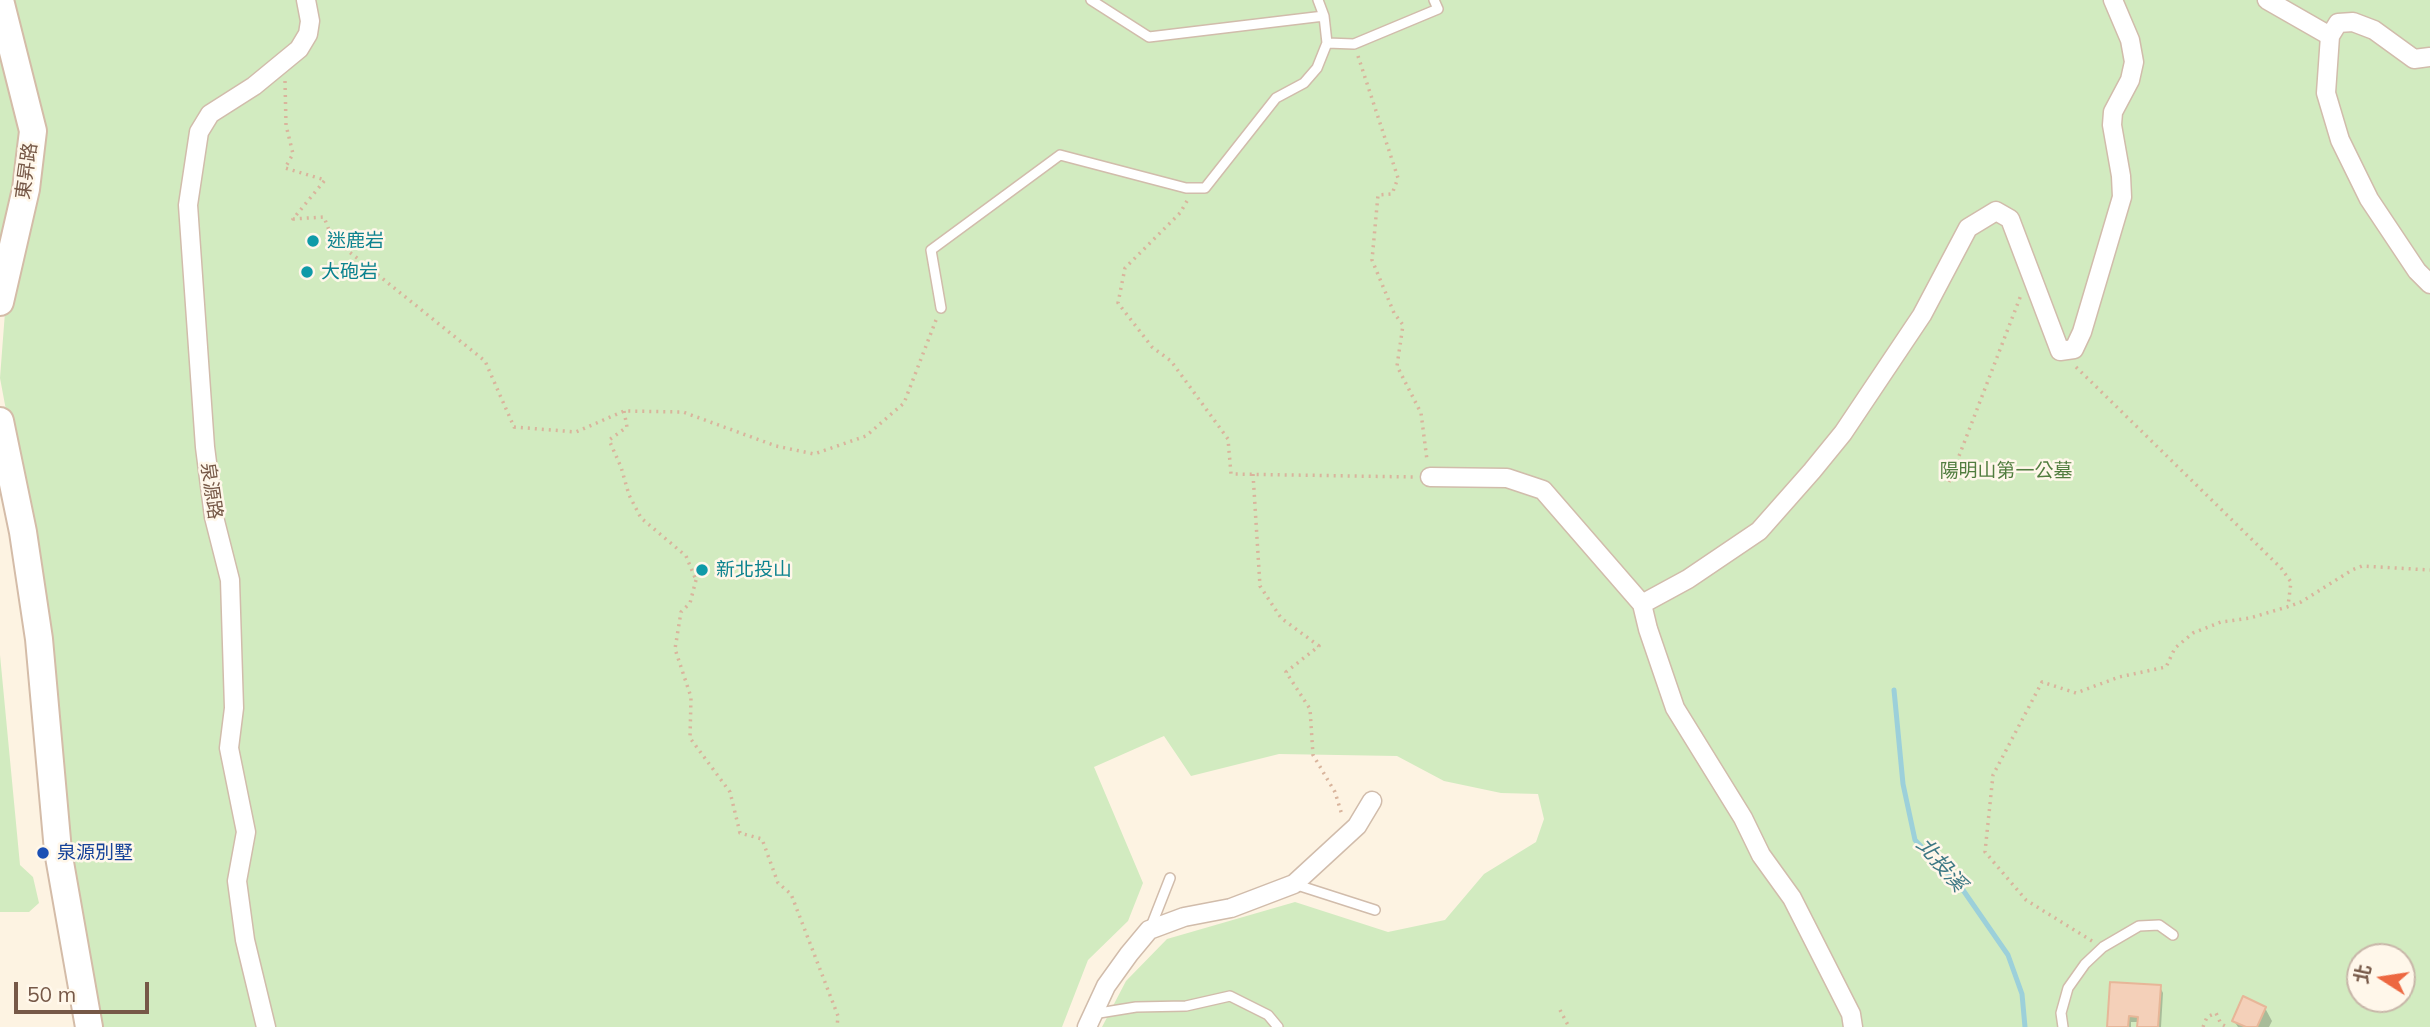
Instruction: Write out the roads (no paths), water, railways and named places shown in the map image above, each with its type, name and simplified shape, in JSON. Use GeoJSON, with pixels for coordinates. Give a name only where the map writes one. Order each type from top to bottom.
{"type":"FeatureCollection","features":[{"type":"Feature","properties":{"kind":"street","name":"東昇路"},"geometry":{"type":"LineString","coordinates":[[0,0],[33,131],[26,189],[0,302]]}},
{"type":"Feature","properties":{"kind":"street","name":"泉源路"},"geometry":{"type":"LineString","coordinates":[[266,1027],[245,940],[237,881],[246,832],[229,748],[234,708],[230,580],[214,517],[205,447],[188,205],[199,132],[210,114],[254,86],[299,49],[308,34],[310,21],[306,0]]}},
{"type":"Feature","properties":{"kind":"street"},"geometry":{"type":"LineString","coordinates":[[1642,604],[1688,579],[1759,531],[1843,433],[1922,315],[1968,228],[1996,211],[2010,219],[2060,351],[2074,349],[2082,332],[2122,197],[2112,125],[2113,112],[2130,80],[2134,62],[2130,40],[2113,0]]}},
{"type":"Feature","properties":{"kind":"street"},"geometry":{"type":"LineString","coordinates":[[2267,0],[2330,36]]}},
{"type":"Feature","properties":{"kind":"street"},"geometry":{"type":"LineString","coordinates":[[2430,57],[2414,59],[2374,30],[2353,22],[2338,23],[2330,36],[2326,93],[2340,139],[2369,199],[2417,271],[2430,284]]}},
{"type":"Feature","properties":{"kind":"street"},"geometry":{"type":"LineString","coordinates":[[0,425],[23,532],[37,625],[58,851],[89,1027]]}},
{"type":"Feature","properties":{"kind":"street"},"geometry":{"type":"LineString","coordinates":[[1430,477],[1507,478],[1543,490],[1642,604],[1647,629],[1675,708],[1743,818],[1761,855],[1792,898],[1852,1014],[1853,1027]]}},
{"type":"Feature","properties":{"kind":"street"},"geometry":{"type":"LineString","coordinates":[[1089,1021],[1106,986],[1149,930],[1184,917],[1231,908],[1294,884],[1357,826],[1372,801]]}},
{"type":"Feature","properties":{"kind":"lane"},"geometry":{"type":"LineString","coordinates":[[1091,0],[1149,37],[1324,16]]}},
{"type":"Feature","properties":{"kind":"lane"},"geometry":{"type":"LineString","coordinates":[[941,307],[931,250],[1060,155],[1186,188],[1205,188],[1276,97],[1304,83],[1317,68],[1327,43],[1324,16],[1318,0]]}},
{"type":"Feature","properties":{"kind":"lane"},"geometry":{"type":"LineString","coordinates":[[1327,43],[1354,44],[1438,9],[1434,0]]}},
{"type":"Feature","properties":{"kind":"lane"},"geometry":{"type":"LineString","coordinates":[[1149,930],[1170,878]]}},
{"type":"Feature","properties":{"kind":"lane"},"geometry":{"type":"LineString","coordinates":[[1294,884],[1375,910]]}},
{"type":"Feature","properties":{"kind":"lane"},"geometry":{"type":"LineString","coordinates":[[2063,1027],[2061,1013],[2068,988],[2084,964],[2103,947],[2138,926],[2159,925],[2173,935]]}},
{"type":"Feature","properties":{"kind":"lane"},"geometry":{"type":"LineString","coordinates":[[1089,1021],[1136,1007],[1186,1006],[1230,996],[1268,1015],[1278,1027]]}},
{"type":"Feature","properties":{"kind":"waterway","name":"北投溪"},"geometry":{"type":"LineString","coordinates":[[1894,690],[1903,784],[1915,840],[1963,890],[2008,955],[2022,994],[2025,1027]]}},
{"type":"Feature","properties":{"kind":"place","name":"迷鹿岩"},"geometry":{"type":"Point","coordinates":[313,241]}},
{"type":"Feature","properties":{"kind":"place","name":"大砲岩"},"geometry":{"type":"Point","coordinates":[307,272]}},
{"type":"Feature","properties":{"kind":"place","name":"新北投山"},"geometry":{"type":"Point","coordinates":[702,570]}},
{"type":"Feature","properties":{"kind":"place","name":"泉源別墅"},"geometry":{"type":"Point","coordinates":[43,853]}},
{"type":"Feature","properties":{"kind":"park label","name":"陽明山第一公墓"},"geometry":{"type":"Point","coordinates":[2006,471]}}]}
